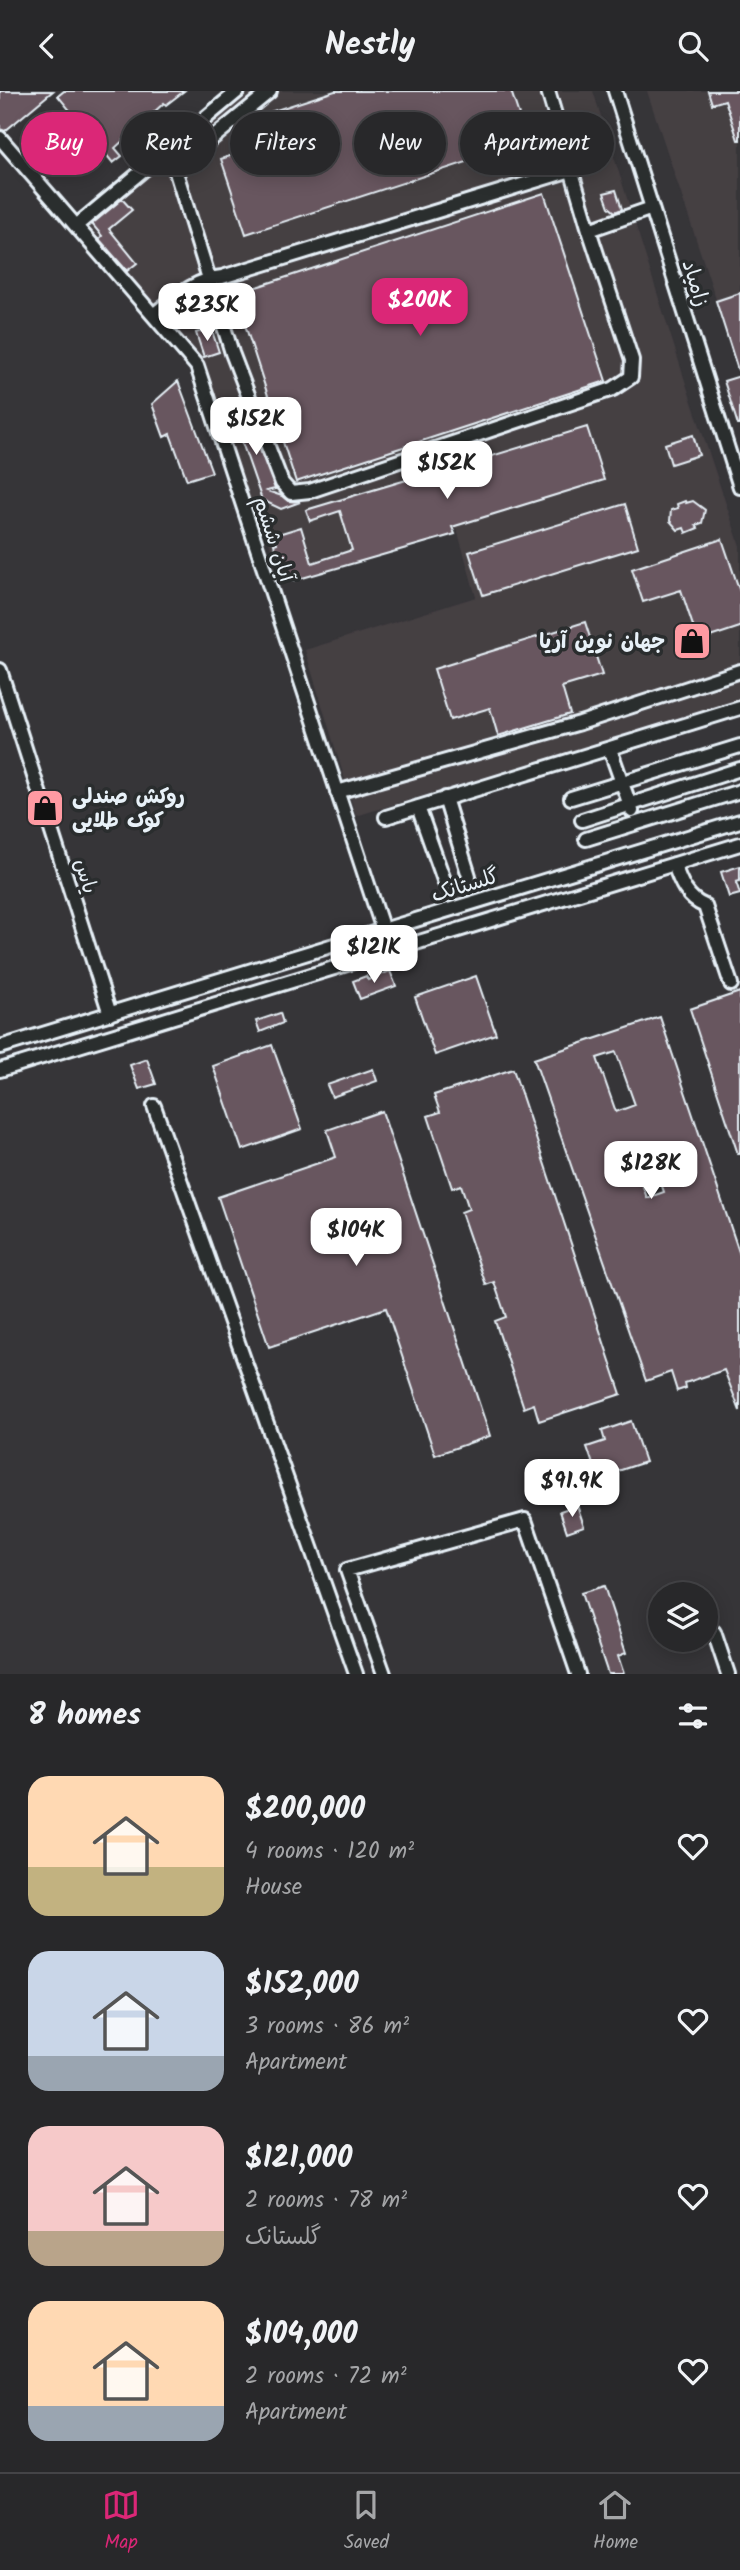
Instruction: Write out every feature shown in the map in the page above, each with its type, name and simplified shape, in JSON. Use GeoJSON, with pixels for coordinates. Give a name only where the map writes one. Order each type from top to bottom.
{"type":"FeatureCollection","features":[{"type":"Feature","properties":{"kind":"street"},"geometry":{"type":"LineString","coordinates":[[76,226],[237,91]]}},
{"type":"Feature","properties":{"kind":"street"},"geometry":{"type":"LineString","coordinates":[[270,91],[175,169],[232,353],[282,484],[291,493],[310,491],[613,389],[631,377],[632,360],[572,175]]}},
{"type":"Feature","properties":{"kind":"street"},"geometry":{"type":"LineString","coordinates":[[548,91],[554,112]]}},
{"type":"Feature","properties":{"kind":"street","name":"زامیاد"},"geometry":{"type":"LineString","coordinates":[[615,91],[740,487]]}},
{"type":"Feature","properties":{"kind":"street","name":"آبان ششم"},"geometry":{"type":"LineString","coordinates":[[0,138],[197,366],[383,930]]}},
{"type":"Feature","properties":{"kind":"street"},"geometry":{"type":"LineString","coordinates":[[153,314],[187,289],[210,278],[234,274],[555,175]]}},
{"type":"Feature","properties":{"kind":"street"},"geometry":{"type":"LineString","coordinates":[[589,230],[652,208]]}},
{"type":"Feature","properties":{"kind":"street","name":"یاس"},"geometry":{"type":"LineString","coordinates":[[0,670],[110,1014]]}},
{"type":"Feature","properties":{"kind":"street"},"geometry":{"type":"LineString","coordinates":[[337,792],[580,723],[740,671]]}},
{"type":"Feature","properties":{"kind":"street"},"geometry":{"type":"LineString","coordinates":[[386,817],[740,708]]}},
{"type":"Feature","properties":{"kind":"street"},"geometry":{"type":"LineString","coordinates":[[571,798],[740,746]]}},
{"type":"Feature","properties":{"kind":"street"},"geometry":{"type":"LineString","coordinates":[[610,749],[635,823]]}},
{"type":"Feature","properties":{"kind":"street"},"geometry":{"type":"LineString","coordinates":[[582,820],[740,769]]}},
{"type":"Feature","properties":{"kind":"street"},"geometry":{"type":"LineString","coordinates":[[586,839],[740,791]]}},
{"type":"Feature","properties":{"kind":"street"},"geometry":{"type":"LineString","coordinates":[[445,798],[469,876]]}},
{"type":"Feature","properties":{"kind":"street"},"geometry":{"type":"LineString","coordinates":[[418,807],[445,883]]}},
{"type":"Feature","properties":{"kind":"street","name":"گلستانک"},"geometry":{"type":"LineString","coordinates":[[0,1047],[740,821]]}},
{"type":"Feature","properties":{"kind":"street","name":"گلستانک"},"geometry":{"type":"LineString","coordinates":[[0,1070],[740,844]]}},
{"type":"Feature","properties":{"kind":"street"},"geometry":{"type":"LineString","coordinates":[[674,864],[685,891],[694,902],[705,906],[731,984]]}},
{"type":"Feature","properties":{"kind":"street"},"geometry":{"type":"LineString","coordinates":[[154,1106],[356,1674]]}},
{"type":"Feature","properties":{"kind":"street"},"geometry":{"type":"LineString","coordinates":[[384,1674],[347,1570],[524,1520],[578,1674]]}},
{"type":"Feature","properties":{"kind":"street"},"geometry":{"type":"LineString","coordinates":[[718,1644],[728,1674]]}},
{"type":"Feature","properties":{"kind":"shaded area"},"geometry":{"type":"Polygon","coordinates":[[[247,91],[593,91],[600,112],[460,112],[460,175],[614,175],[614,157],[740,546],[740,700],[356,816],[305,650],[476,597],[457,529],[282,584],[262,520],[254,519],[204,369],[83,225],[144,175],[216,175],[216,116],[247,91]]]}},
{"type":"Feature","properties":{"kind":"shaded area"},"geometry":{"type":"Polygon","coordinates":[[[647,91],[740,91],[740,372],[647,91]]]}},
{"type":"Feature","properties":{"kind":"building"},"geometry":{"type":"Polygon","coordinates":[[[0,91],[53,91],[28,112],[21,112],[21,118],[5,131],[0,129],[0,91]]]}},
{"type":"Feature","properties":{"kind":"building"},"geometry":{"type":"Polygon","coordinates":[[[64,91],[184,91],[154,112],[121,112],[121,142],[115,148],[121,157],[113,163],[107,156],[107,112],[71,112],[58,96],[64,91]]]}},
{"type":"Feature","properties":{"kind":"building"},"geometry":{"type":"Polygon","coordinates":[[[335,91],[511,91],[518,112],[460,112],[460,164],[446,169],[446,112],[354,112],[354,175],[427,175],[246,234],[221,159],[230,156],[230,175],[340,175],[340,112],[270,112],[335,91]]]}},
{"type":"Feature","properties":{"kind":"building"},"geometry":{"type":"Polygon","coordinates":[[[708,91],[740,91],[740,140],[725,100],[712,104],[708,91]]]}},
{"type":"Feature","properties":{"kind":"building"},"geometry":{"type":"Polygon","coordinates":[[[616,190],[622,209],[615,212],[609,207],[604,193],[616,190]]]}},
{"type":"Feature","properties":{"kind":"building"},"geometry":{"type":"Polygon","coordinates":[[[544,193],[606,381],[296,482],[235,294],[544,193]]]}},
{"type":"Feature","properties":{"kind":"building"},"geometry":{"type":"Polygon","coordinates":[[[122,199],[132,210],[109,229],[137,263],[127,271],[99,239],[102,236],[92,224],[122,199]]]}},
{"type":"Feature","properties":{"kind":"building"},"geometry":{"type":"Polygon","coordinates":[[[740,293],[740,370],[738,370],[716,301],[740,293]]]}},
{"type":"Feature","properties":{"kind":"building"},"geometry":{"type":"Polygon","coordinates":[[[196,301],[204,309],[196,317],[188,309],[196,301]]]}},
{"type":"Feature","properties":{"kind":"building"},"geometry":{"type":"Polygon","coordinates":[[[211,328],[219,352],[204,357],[196,333],[211,328]]]}},
{"type":"Feature","properties":{"kind":"building"},"geometry":{"type":"Polygon","coordinates":[[[740,376],[740,425],[738,425],[724,381],[740,376]]]}},
{"type":"Feature","properties":{"kind":"building"},"geometry":{"type":"Polygon","coordinates":[[[178,381],[212,472],[187,480],[170,434],[164,437],[152,404],[178,381]]]}},
{"type":"Feature","properties":{"kind":"building"},"geometry":{"type":"Polygon","coordinates":[[[240,398],[275,489],[267,491],[288,501],[300,502],[281,509],[262,500],[228,402],[240,398]]]}},
{"type":"Feature","properties":{"kind":"building"},"geometry":{"type":"Polygon","coordinates":[[[587,427],[604,480],[452,527],[455,534],[292,581],[286,562],[283,563],[282,557],[278,558],[274,544],[277,543],[275,535],[301,527],[312,563],[352,550],[340,511],[310,521],[306,510],[413,478],[412,474],[434,467],[436,473],[587,427]]]}},
{"type":"Feature","properties":{"kind":"building"},"geometry":{"type":"Polygon","coordinates":[[[693,435],[699,455],[671,464],[665,444],[693,435]]]}},
{"type":"Feature","properties":{"kind":"building"},"geometry":{"type":"Polygon","coordinates":[[[693,501],[705,510],[702,523],[696,525],[698,528],[686,533],[684,528],[678,530],[670,521],[671,510],[678,508],[677,504],[693,501]]]}},
{"type":"Feature","properties":{"kind":"building"},"geometry":{"type":"Polygon","coordinates":[[[625,504],[638,547],[483,595],[469,552],[625,504]]]}},
{"type":"Feature","properties":{"kind":"building"},"geometry":{"type":"Polygon","coordinates":[[[722,539],[740,592],[740,627],[698,641],[681,590],[643,602],[632,569],[722,539]]]}},
{"type":"Feature","properties":{"kind":"building"},"geometry":{"type":"Polygon","coordinates":[[[585,622],[602,675],[562,687],[570,714],[498,736],[490,708],[450,720],[434,669],[585,622]]]}},
{"type":"Feature","properties":{"kind":"building"},"geometry":{"type":"Polygon","coordinates":[[[740,866],[740,881],[736,882],[740,894],[729,897],[721,872],[740,866]]]}},
{"type":"Feature","properties":{"kind":"building"},"geometry":{"type":"Polygon","coordinates":[[[390,971],[396,986],[360,999],[353,981],[366,976],[368,980],[390,971]]]}},
{"type":"Feature","properties":{"kind":"building"},"geometry":{"type":"Polygon","coordinates":[[[476,976],[496,1034],[435,1055],[415,997],[476,976]]]}},
{"type":"Feature","properties":{"kind":"building"},"geometry":{"type":"Polygon","coordinates":[[[740,992],[740,1154],[738,1154],[690,1009],[740,992]]]}},
{"type":"Feature","properties":{"kind":"building"},"geometry":{"type":"Polygon","coordinates":[[[280,1013],[283,1023],[260,1032],[256,1021],[280,1013]]]}},
{"type":"Feature","properties":{"kind":"building"},"geometry":{"type":"Polygon","coordinates":[[[660,1017],[740,1255],[740,1411],[724,1370],[685,1383],[686,1388],[677,1391],[671,1372],[646,1381],[534,1059],[660,1017]],[[616,1052],[597,1058],[616,1112],[635,1105],[616,1052]],[[655,1166],[638,1172],[647,1198],[664,1192],[655,1166]]]}},
{"type":"Feature","properties":{"kind":"building"},"geometry":{"type":"Polygon","coordinates":[[[272,1045],[302,1129],[242,1150],[213,1066],[272,1045]]]}},
{"type":"Feature","properties":{"kind":"building"},"geometry":{"type":"Polygon","coordinates":[[[147,1059],[156,1084],[139,1089],[130,1065],[147,1059]]]}},
{"type":"Feature","properties":{"kind":"building"},"geometry":{"type":"Polygon","coordinates":[[[373,1069],[377,1081],[332,1097],[327,1085],[373,1069]]]}},
{"type":"Feature","properties":{"kind":"building"},"geometry":{"type":"Polygon","coordinates":[[[513,1069],[621,1394],[539,1421],[534,1404],[524,1408],[495,1321],[506,1317],[494,1282],[486,1285],[461,1212],[469,1209],[461,1185],[452,1188],[428,1116],[440,1112],[434,1095],[513,1069]]]}},
{"type":"Feature","properties":{"kind":"building"},"geometry":{"type":"Polygon","coordinates":[[[382,1111],[490,1436],[435,1455],[386,1308],[269,1347],[218,1197],[336,1157],[327,1130],[382,1111]]]}},
{"type":"Feature","properties":{"kind":"building"},"geometry":{"type":"Polygon","coordinates":[[[631,1421],[645,1462],[609,1474],[607,1466],[595,1470],[587,1447],[605,1441],[602,1431],[631,1421]]]}},
{"type":"Feature","properties":{"kind":"building"},"geometry":{"type":"Polygon","coordinates":[[[577,1505],[584,1526],[567,1532],[560,1511],[577,1505]]]}},
{"type":"Feature","properties":{"kind":"building"},"geometry":{"type":"Polygon","coordinates":[[[604,1586],[626,1653],[618,1656],[624,1674],[608,1674],[581,1593],[604,1586]]]}},
{"type":"Feature","properties":{"kind":"place","name":"جهان نوین آریا"},"geometry":{"type":"Point","coordinates":[692,641]}},
{"type":"Feature","properties":{"kind":"place","name":"روکش صندلی کوک طلایی"},"geometry":{"type":"Point","coordinates":[45,808]}}]}
